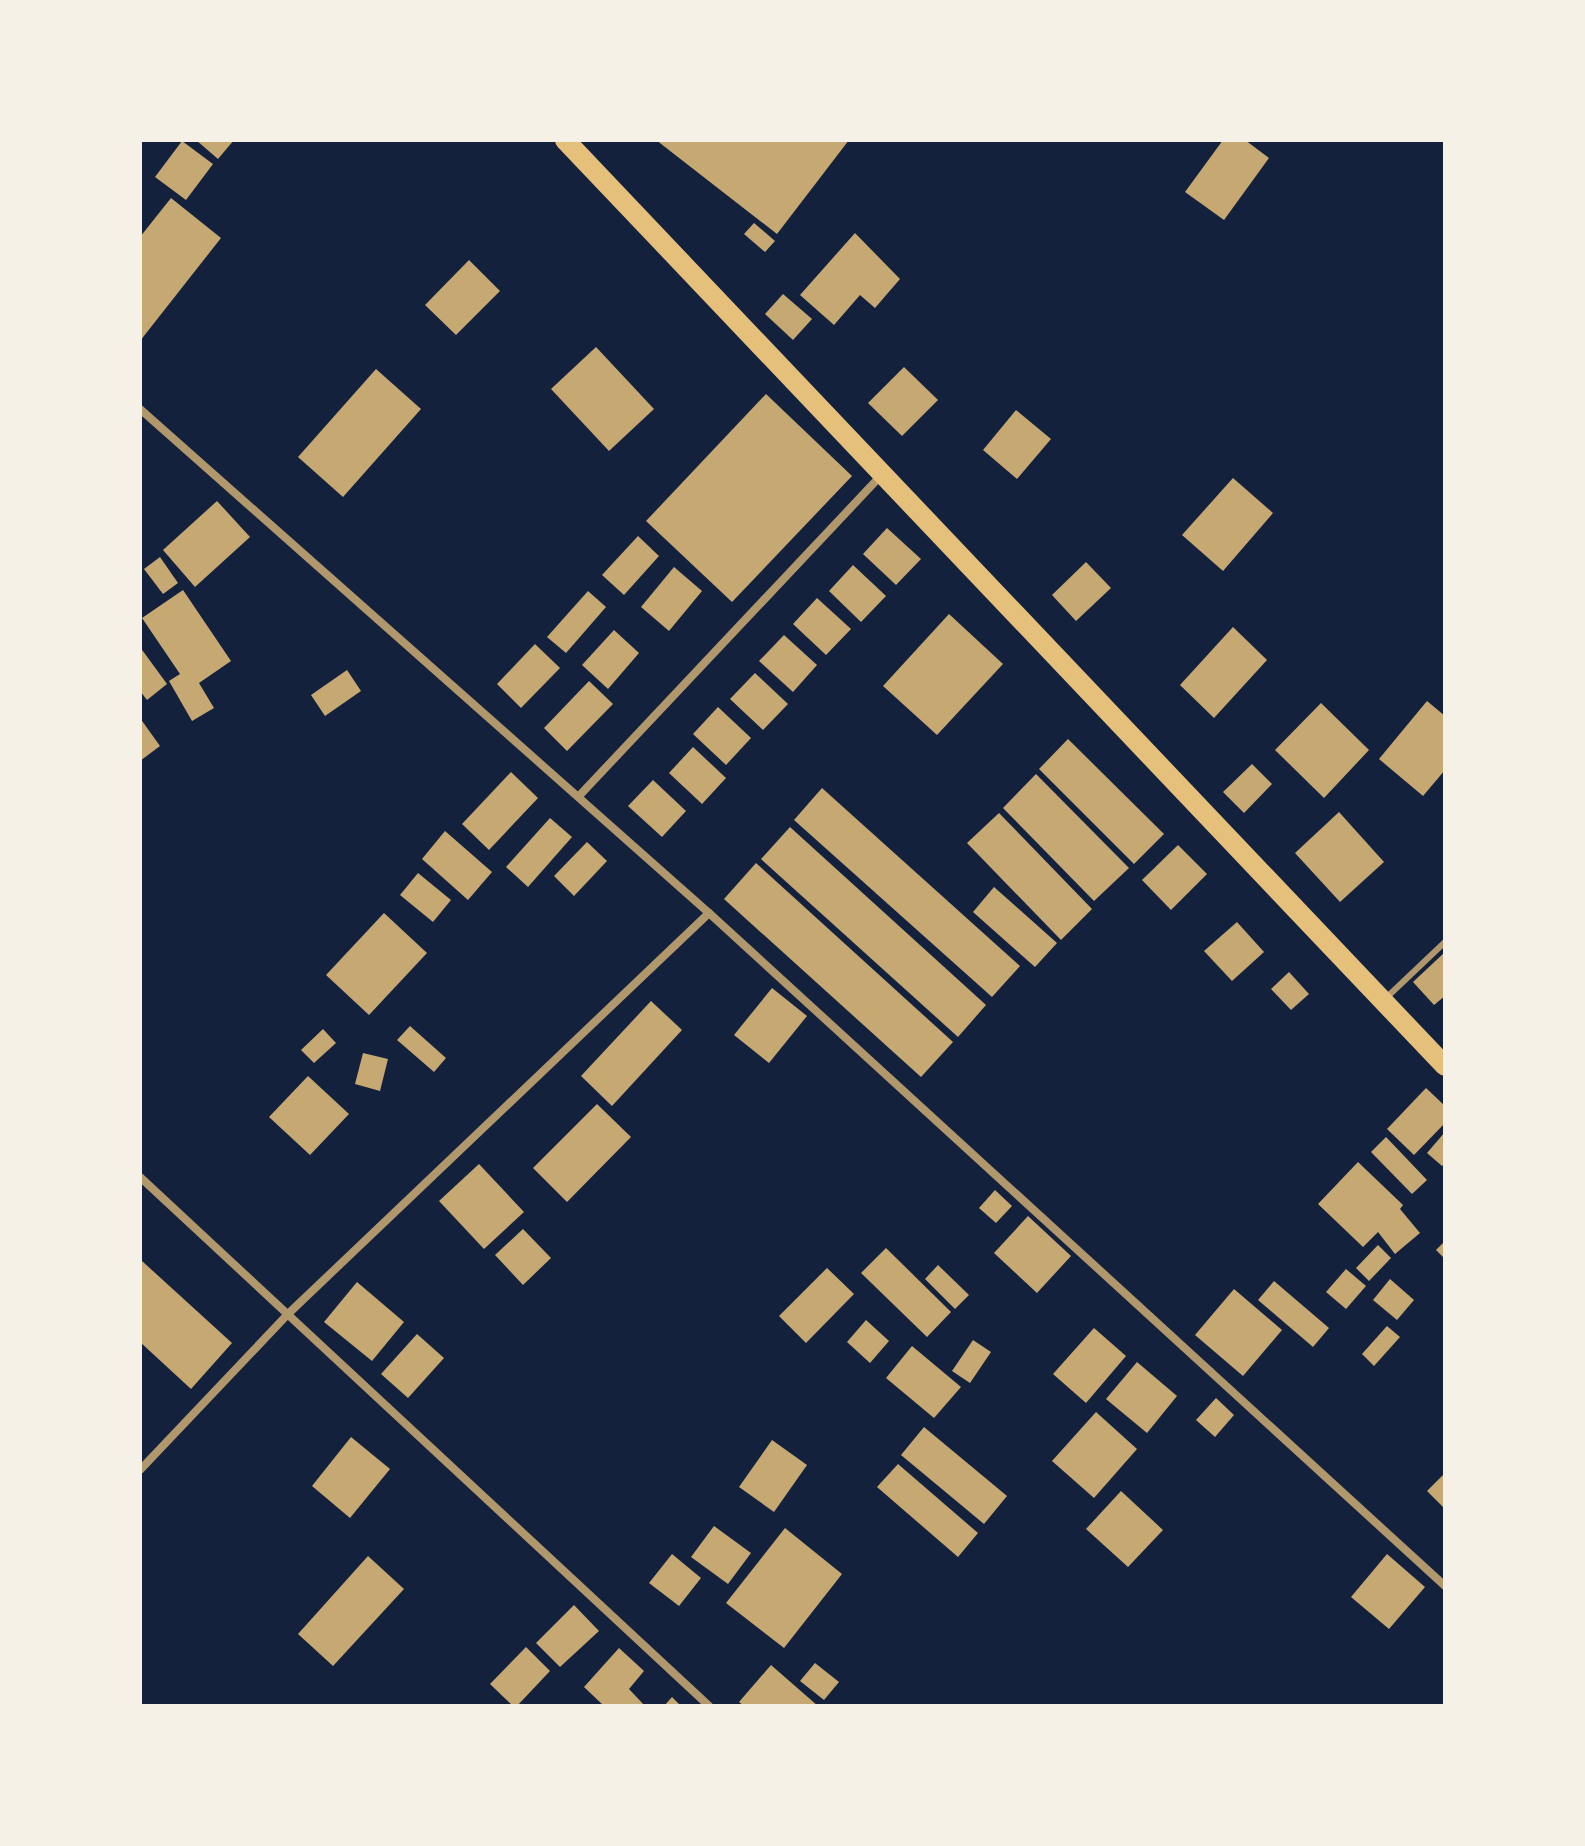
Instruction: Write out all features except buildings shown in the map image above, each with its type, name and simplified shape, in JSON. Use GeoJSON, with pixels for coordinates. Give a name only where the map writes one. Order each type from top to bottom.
{"type":"FeatureCollection","features":[{"type":"Feature","properties":{"kind":"main road"},"geometry":{"type":"LineString","coordinates":[[565,140],[1445,1066]]}},
{"type":"Feature","properties":{"kind":"street"},"geometry":{"type":"LineString","coordinates":[[140,409],[709,913],[1445,1586]]}},
{"type":"Feature","properties":{"kind":"street"},"geometry":{"type":"LineString","coordinates":[[579,796],[882,474]]}},
{"type":"Feature","properties":{"kind":"street"},"geometry":{"type":"LineString","coordinates":[[140,1470],[289,1313],[709,913]]}},
{"type":"Feature","properties":{"kind":"street"},"geometry":{"type":"LineString","coordinates":[[140,1177],[709,1706]]}},
{"type":"Feature","properties":{"kind":"lane"},"geometry":{"type":"LineString","coordinates":[[1384,1000],[1445,942]]}}]}
